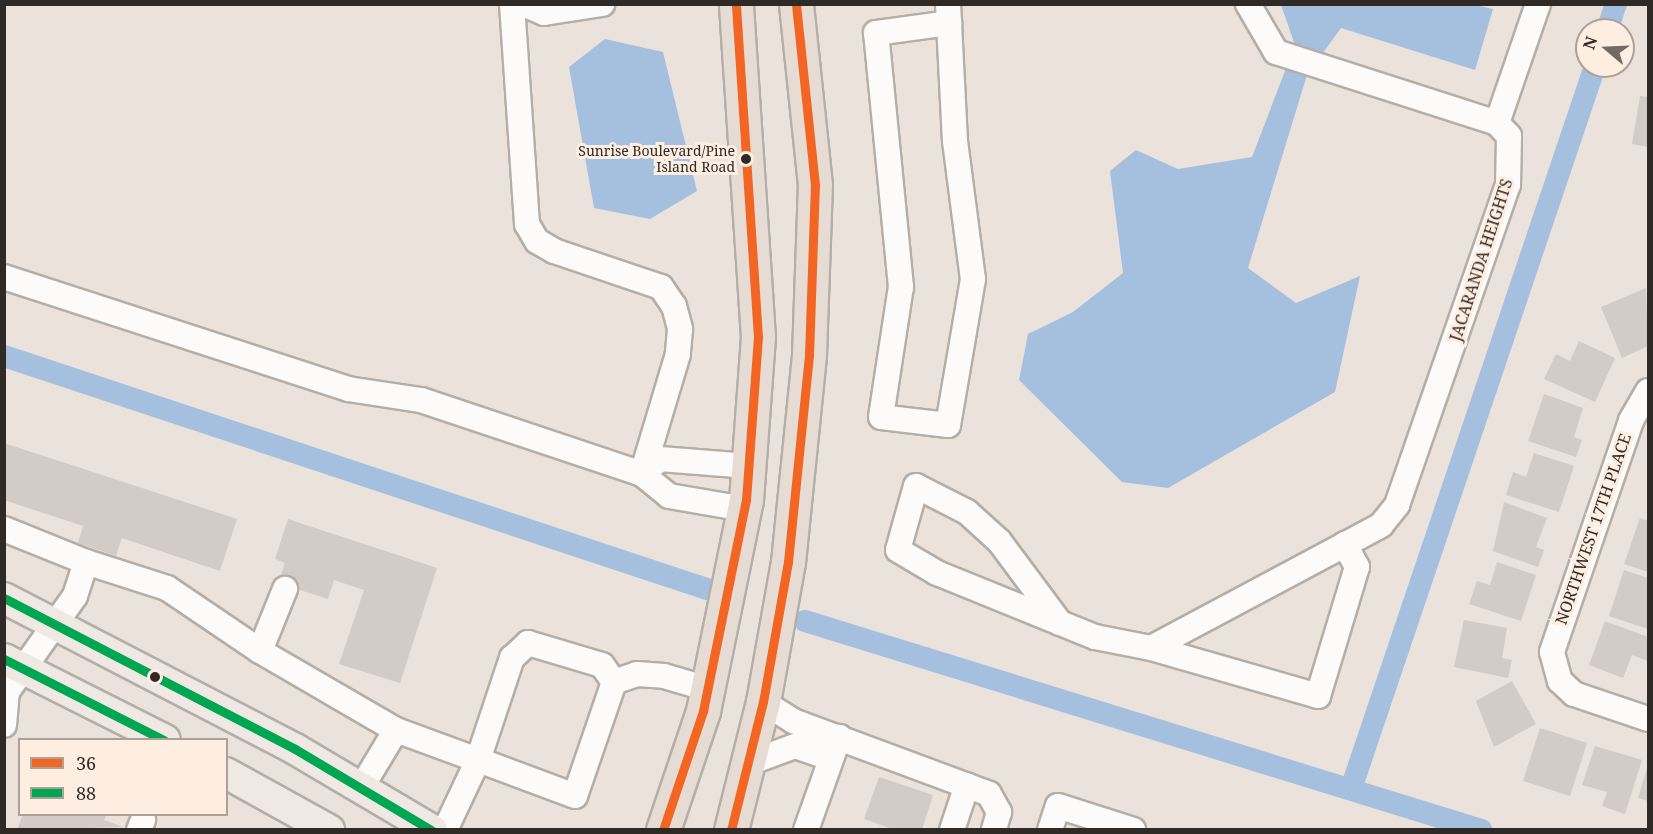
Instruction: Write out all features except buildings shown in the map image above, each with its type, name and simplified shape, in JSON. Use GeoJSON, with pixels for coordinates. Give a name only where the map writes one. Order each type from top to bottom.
{"type":"FeatureCollection","features":[{"type":"Feature","properties":{"kind":"highway"},"geometry":{"type":"LineString","coordinates":[[663,830],[710,678],[743,518],[749,466],[758,337],[736,4]]}},
{"type":"Feature","properties":{"kind":"highway"},"geometry":{"type":"LineString","coordinates":[[731,830],[749,763],[765,688],[788,562],[808,355],[815,185],[796,4]]}},
{"type":"Feature","properties":{"kind":"main road"},"geometry":{"type":"LineString","coordinates":[[4,598],[361,788],[432,830]]}},
{"type":"Feature","properties":{"kind":"main road"},"geometry":{"type":"LineString","coordinates":[[13,663],[161,738]]}},
{"type":"Feature","properties":{"kind":"main road"},"geometry":{"type":"LineString","coordinates":[[228,773],[329,830]]}},
{"type":"Feature","properties":{"kind":"street"},"geometry":{"type":"LineString","coordinates":[[512,4],[526,224],[537,241],[554,251],[661,287],[674,306],[680,329],[678,354],[642,474]]}},
{"type":"Feature","properties":{"kind":"street"},"geometry":{"type":"LineString","coordinates":[[522,4],[544,13],[602,4]]}},
{"type":"Feature","properties":{"kind":"street"},"geometry":{"type":"LineString","coordinates":[[1248,4],[1276,52],[1497,123],[1538,4]]}},
{"type":"Feature","properties":{"kind":"street"},"geometry":{"type":"LineString","coordinates":[[949,14],[955,141],[973,279],[948,425],[881,417],[901,287],[876,33],[949,14]]}},
{"type":"Feature","properties":{"kind":"street","name":"JACARANDA HEIGHTS"},"geometry":{"type":"LineString","coordinates":[[1151,648],[1381,525],[1409,481],[1508,185],[1509,136],[1497,123]]}},
{"type":"Feature","properties":{"kind":"street"},"geometry":{"type":"LineString","coordinates":[[4,277],[348,389],[421,400],[642,474],[669,496],[743,518]]}},
{"type":"Feature","properties":{"kind":"street","name":"NORTHWEST 17TH PLACE"},"geometry":{"type":"LineString","coordinates":[[1648,391],[1631,421],[1555,640],[1555,672],[1574,694],[1648,719]]}},
{"type":"Feature","properties":{"kind":"street"},"geometry":{"type":"LineString","coordinates":[[642,474],[660,459],[749,466]]}},
{"type":"Feature","properties":{"kind":"street"},"geometry":{"type":"LineString","coordinates":[[1060,623],[999,541],[967,512],[916,486],[898,550],[937,573],[1060,623],[1095,637],[1151,648],[1318,696],[1357,567],[1345,544]]}},
{"type":"Feature","properties":{"kind":"street"},"geometry":{"type":"LineString","coordinates":[[4,529],[86,562],[167,588],[260,651],[396,730],[575,796],[614,682]]}},
{"type":"Feature","properties":{"kind":"street"},"geometry":{"type":"LineString","coordinates":[[4,725],[6,694],[13,663],[54,624],[75,596],[86,562]]}},
{"type":"Feature","properties":{"kind":"street"},"geometry":{"type":"LineString","coordinates":[[260,651],[285,589]]}},
{"type":"Feature","properties":{"kind":"street"},"geometry":{"type":"LineString","coordinates":[[445,830],[478,760],[512,658],[528,644],[602,665],[614,682]]}},
{"type":"Feature","properties":{"kind":"street"},"geometry":{"type":"LineString","coordinates":[[614,682],[637,674],[710,678]]}},
{"type":"Feature","properties":{"kind":"street"},"geometry":{"type":"LineString","coordinates":[[765,688],[834,748]]}},
{"type":"Feature","properties":{"kind":"street"},"geometry":{"type":"LineString","coordinates":[[361,788],[396,730]]}},
{"type":"Feature","properties":{"kind":"street"},"geometry":{"type":"LineString","coordinates":[[749,763],[795,746],[834,748],[967,785],[995,801],[999,812],[994,830]]}},
{"type":"Feature","properties":{"kind":"street"},"geometry":{"type":"LineString","coordinates":[[807,830],[834,748]]}},
{"type":"Feature","properties":{"kind":"street"},"geometry":{"type":"LineString","coordinates":[[952,830],[967,785]]}},
{"type":"Feature","properties":{"kind":"street"},"geometry":{"type":"LineString","coordinates":[[1050,830],[1058,806],[1133,830]]}},
{"type":"Feature","properties":{"kind":"water"},"geometry":{"type":"Polygon","coordinates":[[[1471,4],[1493,9],[1475,70],[1341,28],[1307,75],[1248,268],[1296,303],[1360,276],[1335,392],[1168,488],[1122,482],[1019,380],[1028,334],[1073,312],[1123,273],[1110,171],[1136,150],[1178,169],[1252,157],[1295,45],[1281,5],[1471,4]]]}},
{"type":"Feature","properties":{"kind":"water"},"geometry":{"type":"Polygon","coordinates":[[[605,39],[663,52],[697,191],[650,219],[594,208],[569,67],[605,39]]]}},
{"type":"Feature","properties":{"kind":"waterway"},"geometry":{"type":"LineString","coordinates":[[1611,18],[1616,4]]}},
{"type":"Feature","properties":{"kind":"waterway"},"geometry":{"type":"LineString","coordinates":[[1352,786],[1591,78]]}},
{"type":"Feature","properties":{"kind":"waterway"},"geometry":{"type":"LineString","coordinates":[[4,356],[707,589]]}},
{"type":"Feature","properties":{"kind":"waterway"},"geometry":{"type":"LineString","coordinates":[[805,621],[1481,830]]}},
{"type":"Feature","properties":{"kind":"transit line","name":"36"},"geometry":{"type":"LineString","coordinates":[[663,830],[703,711],[746,500],[758,337],[736,4]]}},
{"type":"Feature","properties":{"kind":"transit line","name":"36"},"geometry":{"type":"LineString","coordinates":[[731,830],[763,702],[788,562],[809,355],[815,185],[796,4]]}},
{"type":"Feature","properties":{"kind":"transit line","name":"88"},"geometry":{"type":"LineString","coordinates":[[4,598],[295,749],[431,830]]}},
{"type":"Feature","properties":{"kind":"transit line","name":"88"},"geometry":{"type":"LineString","coordinates":[[4,659],[160,738]]}},
{"type":"Feature","properties":{"kind":"place","name":"Sunrise Boulevard/Pine Island Road"},"geometry":{"type":"Point","coordinates":[746,159]}}]}
